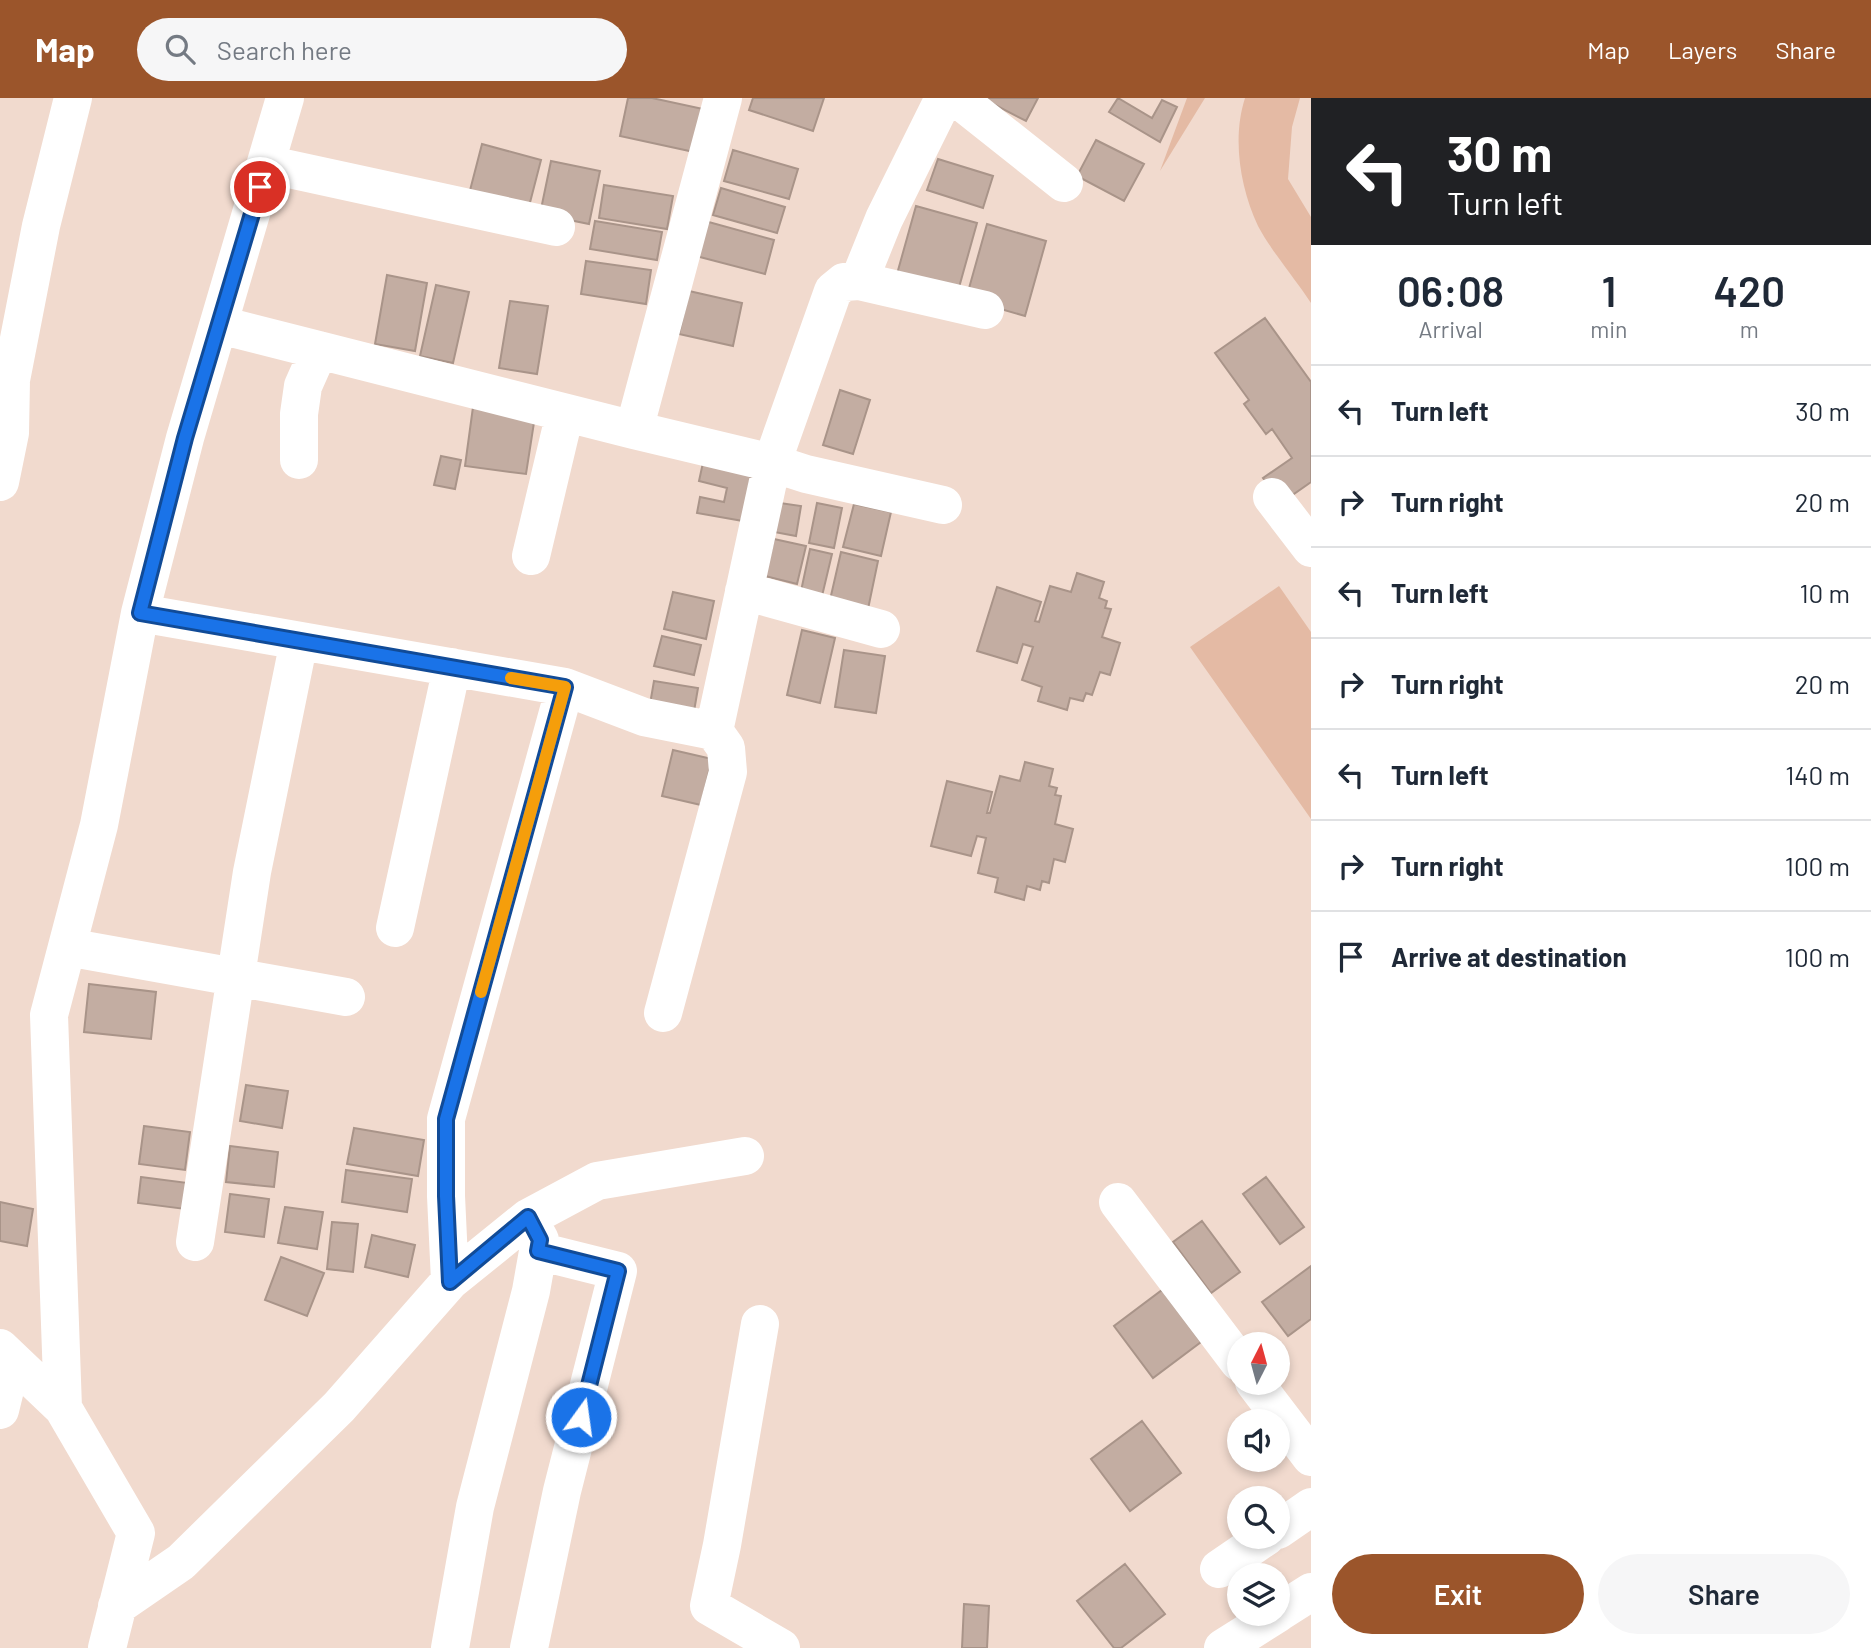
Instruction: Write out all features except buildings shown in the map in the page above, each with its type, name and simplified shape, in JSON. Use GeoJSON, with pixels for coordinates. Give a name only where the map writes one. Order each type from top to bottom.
{"type":"FeatureCollection","features":[{"type":"Feature","properties":{"kind":"street"},"geometry":{"type":"LineString","coordinates":[[0,482],[10,433],[11,380],[41,226],[73,98]]}},
{"type":"Feature","properties":{"kind":"street"},"geometry":{"type":"LineString","coordinates":[[63,1408],[49,1015],[99,825],[140,613],[185,438],[285,98]]}},
{"type":"Feature","properties":{"kind":"street"},"geometry":{"type":"LineString","coordinates":[[634,430],[723,98]]}},
{"type":"Feature","properties":{"kind":"street"},"geometry":{"type":"LineString","coordinates":[[859,281],[884,219],[944,98]]}},
{"type":"Feature","properties":{"kind":"street"},"geometry":{"type":"LineString","coordinates":[[957,98],[1064,183]]}},
{"type":"Feature","properties":{"kind":"street"},"geometry":{"type":"LineString","coordinates":[[266,164],[556,228]]}},
{"type":"Feature","properties":{"kind":"street"},"geometry":{"type":"LineString","coordinates":[[714,731],[772,463],[833,291],[844,282],[859,281],[985,310]]}},
{"type":"Feature","properties":{"kind":"street"},"geometry":{"type":"LineString","coordinates":[[220,325],[772,463],[806,474],[943,505]]}},
{"type":"Feature","properties":{"kind":"street"},"geometry":{"type":"LineString","coordinates":[[299,460],[299,414],[303,386],[319,350]]}},
{"type":"Feature","properties":{"kind":"street"},"geometry":{"type":"LineString","coordinates":[[531,556],[565,413]]}},
{"type":"Feature","properties":{"kind":"street"},"geometry":{"type":"LineString","coordinates":[[1272,497],[1311,548]]}},
{"type":"Feature","properties":{"kind":"street"},"geometry":{"type":"LineString","coordinates":[[744,591],[881,629]]}},
{"type":"Feature","properties":{"kind":"street"},"geometry":{"type":"LineString","coordinates":[[140,613],[565,687],[644,717],[714,731],[726,748],[728,772],[663,1013]]}},
{"type":"Feature","properties":{"kind":"street"},"geometry":{"type":"LineString","coordinates":[[195,1242],[252,872],[299,641]]}},
{"type":"Feature","properties":{"kind":"street"},"geometry":{"type":"LineString","coordinates":[[396,928],[452,667]]}},
{"type":"Feature","properties":{"kind":"street"},"geometry":{"type":"LineString","coordinates":[[450,1282],[446,1119],[565,687]]}},
{"type":"Feature","properties":{"kind":"street"},"geometry":{"type":"LineString","coordinates":[[67,947],[346,997]]}},
{"type":"Feature","properties":{"kind":"street"},"geometry":{"type":"LineString","coordinates":[[117,1606],[181,1562],[201,1543],[339,1407],[450,1282],[533,1234],[597,1181],[745,1156]]}},
{"type":"Feature","properties":{"kind":"street"},"geometry":{"type":"LineString","coordinates":[[1118,1202],[1227,1346]]}},
{"type":"Feature","properties":{"kind":"street"},"geometry":{"type":"LineString","coordinates":[[450,1648],[475,1507],[531,1291],[533,1234]]}},
{"type":"Feature","properties":{"kind":"street"},"geometry":{"type":"LineString","coordinates":[[529,1648],[562,1490],[618,1271],[533,1234]]}},
{"type":"Feature","properties":{"kind":"street"},"geometry":{"type":"LineString","coordinates":[[760,1324],[709,1606],[781,1648]]}},
{"type":"Feature","properties":{"kind":"street"},"geometry":{"type":"LineString","coordinates":[[6,1354],[63,1408],[136,1533],[107,1648]]}},
{"type":"Feature","properties":{"kind":"street"},"geometry":{"type":"LineString","coordinates":[[0,1410],[6,1354]]}},
{"type":"Feature","properties":{"kind":"street"},"geometry":{"type":"LineString","coordinates":[[1264,1395],[1311,1457]]}},
{"type":"Feature","properties":{"kind":"street"},"geometry":{"type":"LineString","coordinates":[[1290,1522],[1311,1507]]}},
{"type":"Feature","properties":{"kind":"street"},"geometry":{"type":"LineString","coordinates":[[1219,1569],[1248,1549]]}},
{"type":"Feature","properties":{"kind":"street"},"geometry":{"type":"LineString","coordinates":[[1290,1605],[1311,1592]]}},
{"type":"Feature","properties":{"kind":"street"},"geometry":{"type":"LineString","coordinates":[[1223,1648],[1257,1626]]}},
{"type":"Feature","properties":{"kind":"shaded area"},"geometry":{"type":"Polygon","coordinates":[[[1187,98],[1205,98],[1160,171],[1187,98]]]}},
{"type":"Feature","properties":{"kind":"shaded area"},"geometry":{"type":"Polygon","coordinates":[[[1245,98],[1300,98],[1292,127],[1288,179],[1311,217],[1311,303],[1263,235],[1247,196],[1239,146],[1241,113],[1245,98]]]}},
{"type":"Feature","properties":{"kind":"shaded area"},"geometry":{"type":"Polygon","coordinates":[[[1279,586],[1311,632],[1311,819],[1190,647],[1279,586]]]}},
{"type":"Feature","properties":{"kind":"slow traffic"},"geometry":{"type":"LineString","coordinates":[[481,992],[565,687],[511,678]]}},
{"type":"Feature","properties":{"kind":"route"},"geometry":{"type":"LineString","coordinates":[[260,187],[185,438],[140,613],[565,687],[446,1119],[446,1196],[450,1282],[528,1217],[540,1240],[538,1251],[618,1271],[581,1417]]}}]}
